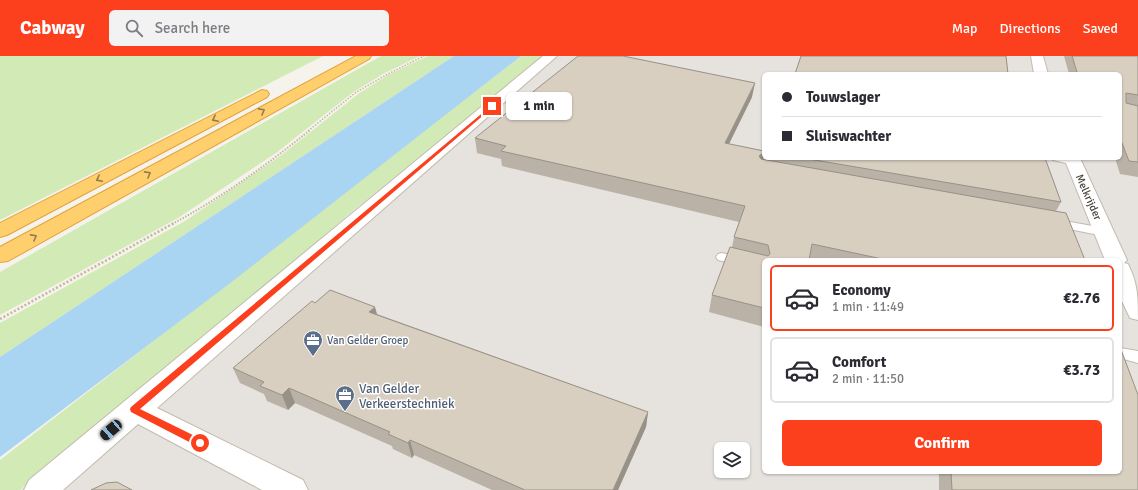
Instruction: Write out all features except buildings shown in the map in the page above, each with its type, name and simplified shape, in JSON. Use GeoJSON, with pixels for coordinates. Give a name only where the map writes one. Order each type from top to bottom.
{"type":"FeatureCollection","features":[{"type":"Feature","properties":{"kind":"highway"},"geometry":{"type":"LineString","coordinates":[[0,231],[336,56]]}},
{"type":"Feature","properties":{"kind":"highway"},"geometry":{"type":"LineString","coordinates":[[0,256],[365,56]]}},
{"type":"Feature","properties":{"kind":"street"},"geometry":{"type":"LineString","coordinates":[[40,490],[551,56]]}},
{"type":"Feature","properties":{"kind":"street"},"geometry":{"type":"LineString","coordinates":[[1037,56],[1041,72]]}},
{"type":"Feature","properties":{"kind":"street","name":"Melkrijder"},"geometry":{"type":"LineString","coordinates":[[1068,160],[1115,258]]}},
{"type":"Feature","properties":{"kind":"street"},"geometry":{"type":"LineString","coordinates":[[1122,274],[1138,312]]}},
{"type":"Feature","properties":{"kind":"street"},"geometry":{"type":"LineString","coordinates":[[134,409],[292,490]]}},
{"type":"Feature","properties":{"kind":"lane","name":"Melkrijder"},"geometry":{"type":"LineString","coordinates":[[1042,221],[1104,232]]}},
{"type":"Feature","properties":{"kind":"lane"},"geometry":{"type":"LineString","coordinates":[[722,257],[762,267]]}},
{"type":"Feature","properties":{"kind":"lane"},"geometry":{"type":"LineString","coordinates":[[1122,353],[1138,357]]}},
{"type":"Feature","properties":{"kind":"path"},"geometry":{"type":"LineString","coordinates":[[0,319],[182,219],[230,189],[280,154],[364,87],[424,56]]}},
{"type":"Feature","properties":{"kind":"shaded area"},"geometry":{"type":"Polygon","coordinates":[[[538,56],[1138,56],[1138,490],[21,490],[215,335],[472,105],[538,56]]]}},
{"type":"Feature","properties":{"kind":"green space"},"geometry":{"type":"Polygon","coordinates":[[[0,56],[323,56],[0,220],[0,56]]]}},
{"type":"Feature","properties":{"kind":"green space"},"geometry":{"type":"Polygon","coordinates":[[[381,56],[420,56],[383,74],[352,93],[276,153],[178,218],[0,315],[0,272],[381,56]]]}},
{"type":"Feature","properties":{"kind":"green space"},"geometry":{"type":"Polygon","coordinates":[[[428,56],[454,56],[0,357],[0,323],[185,221],[283,154],[358,94],[388,75],[428,56]]]}},
{"type":"Feature","properties":{"kind":"green space"},"geometry":{"type":"Polygon","coordinates":[[[521,56],[546,56],[495,95],[349,214],[162,377],[20,490],[0,490],[0,460],[521,56]]]}},
{"type":"Feature","properties":{"kind":"water"},"geometry":{"type":"Polygon","coordinates":[[[454,56],[521,56],[229,284],[0,457],[0,357],[454,56]]]}},
{"type":"Feature","properties":{"kind":"place","name":"Van Gelder Groep"},"geometry":{"type":"Point","coordinates":[313,357]}},
{"type":"Feature","properties":{"kind":"place","name":"Van Gelder Verkeerstechniek"},"geometry":{"type":"Point","coordinates":[345,412]}},
{"type":"Feature","properties":{"kind":"route"},"geometry":{"type":"LineString","coordinates":[[200,443],[134,409],[492,106]]}}]}
